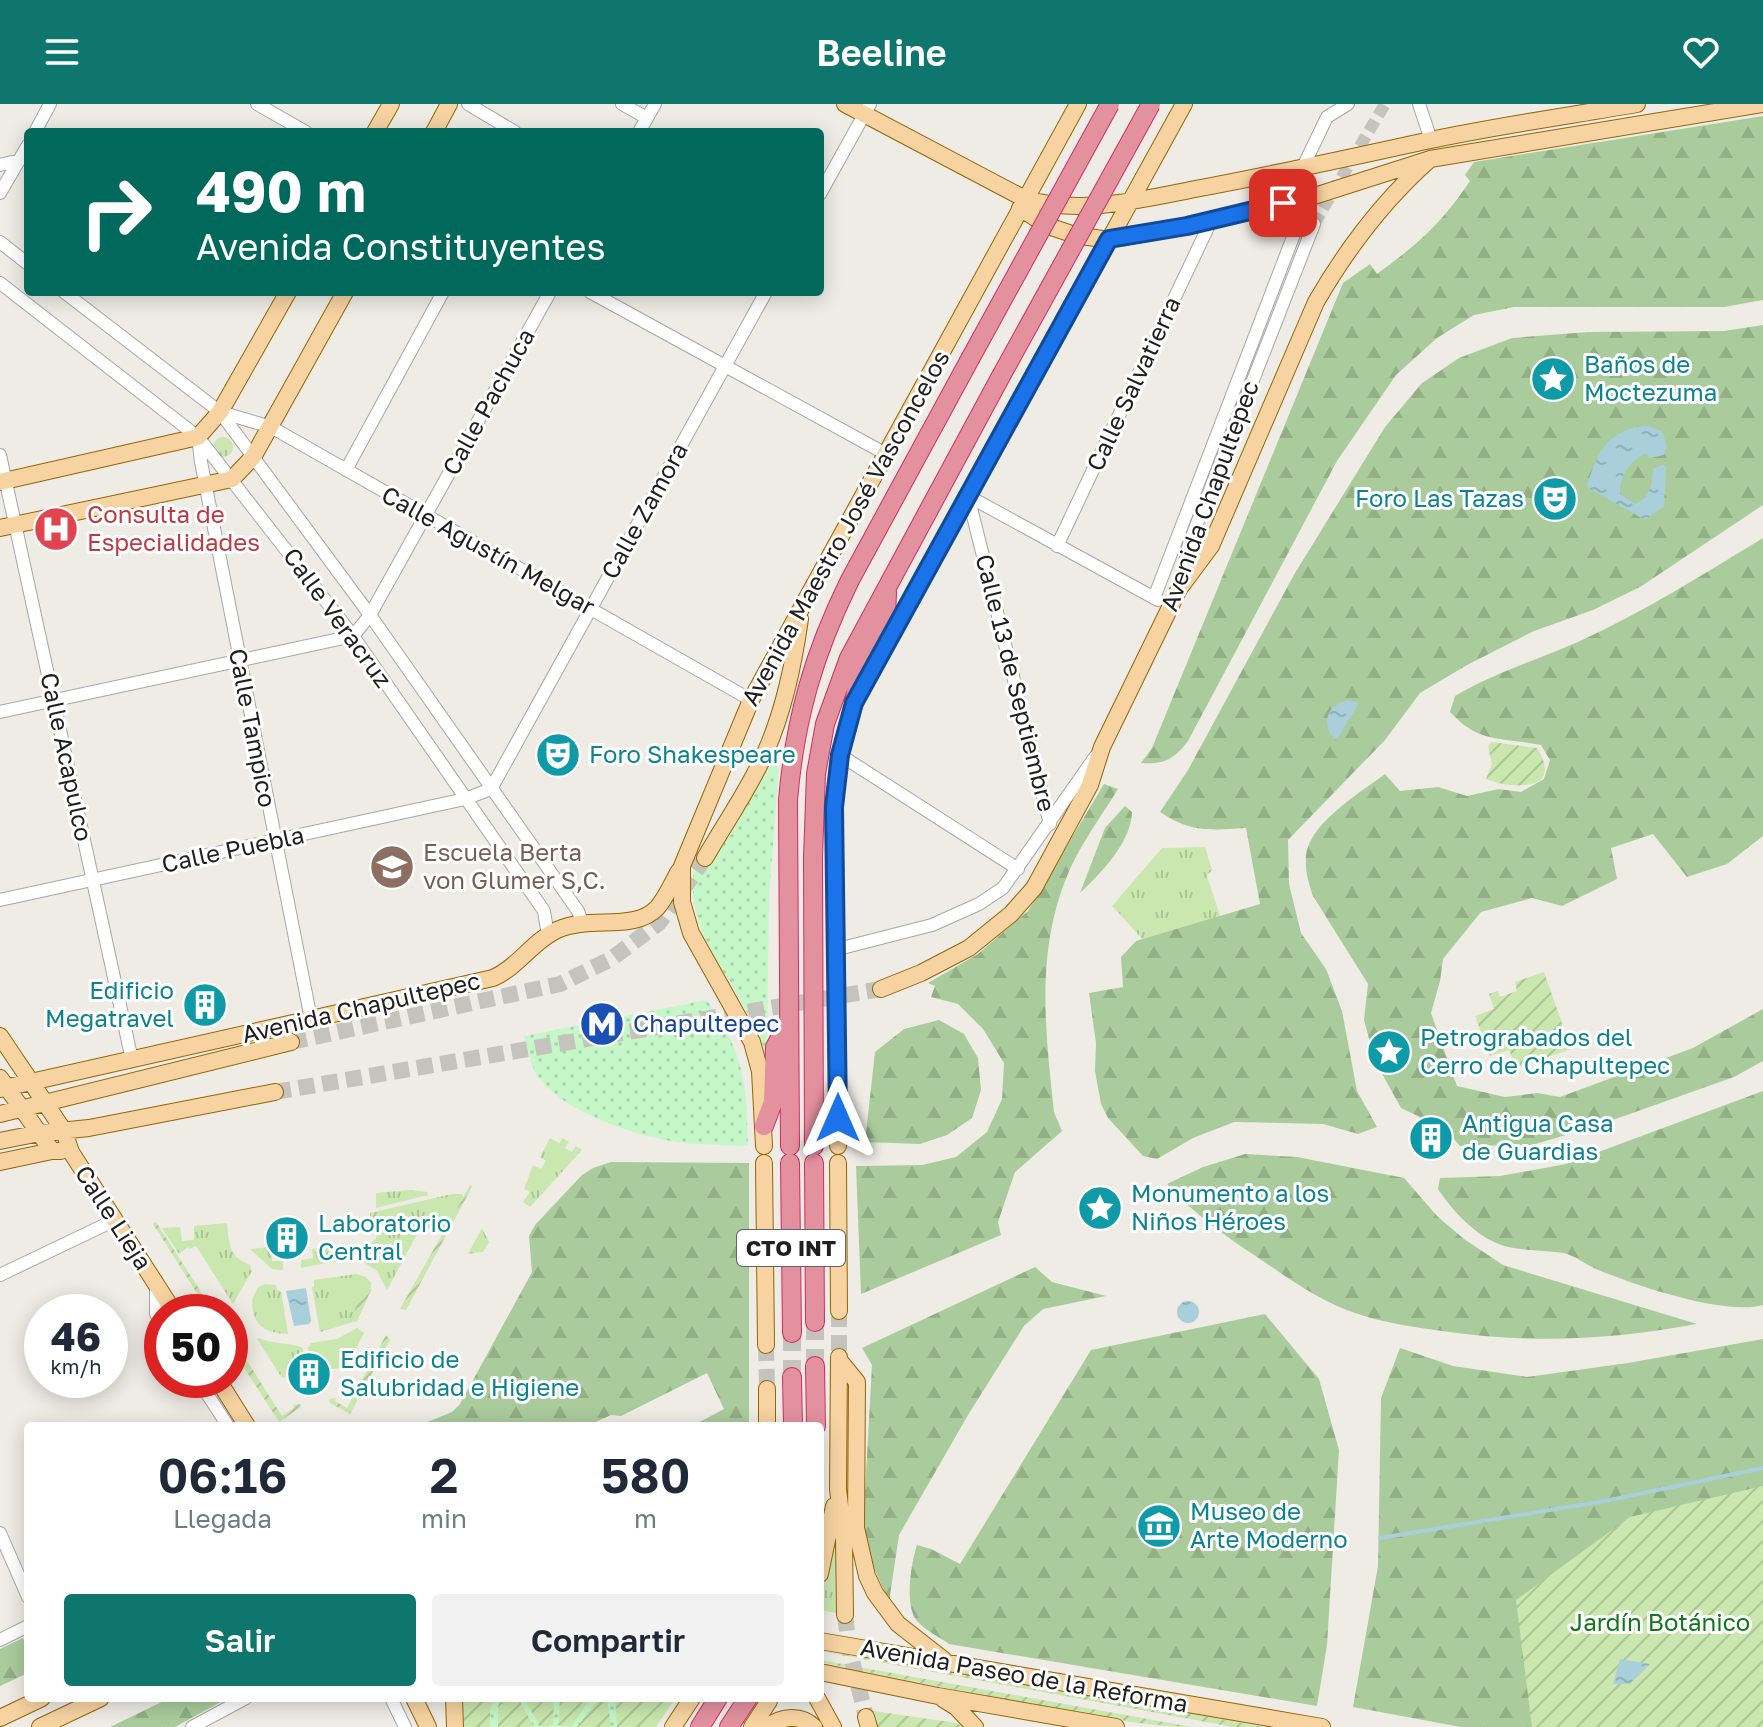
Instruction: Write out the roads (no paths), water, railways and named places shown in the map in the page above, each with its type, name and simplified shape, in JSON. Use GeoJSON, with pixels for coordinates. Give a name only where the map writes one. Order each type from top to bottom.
{"type":"FeatureCollection","features":[{"type":"Feature","properties":{"kind":"highway","name":"CTO INT"},"geometry":{"type":"LineString","coordinates":[[792,1333],[788,800],[792,755],[804,693],[827,629],[850,580],[1110,104]]}},
{"type":"Feature","properties":{"kind":"highway","name":"CTO INT"},"geometry":{"type":"LineString","coordinates":[[815,1322],[813,857],[820,745],[837,686],[887,586],[1151,104]]}},
{"type":"Feature","properties":{"kind":"highway"},"geometry":{"type":"LineString","coordinates":[[854,703],[860,670],[886,618],[887,586]]}},
{"type":"Feature","properties":{"kind":"highway"},"geometry":{"type":"LineString","coordinates":[[764,1126],[773,1102],[775,1047],[788,1023]]}},
{"type":"Feature","properties":{"kind":"highway"},"geometry":{"type":"LineString","coordinates":[[815,1366],[816,1422]]}},
{"type":"Feature","properties":{"kind":"highway"},"geometry":{"type":"LineString","coordinates":[[792,1377],[793,1422]]}},
{"type":"Feature","properties":{"kind":"highway"},"geometry":{"type":"LineString","coordinates":[[700,1727],[716,1702]]}},
{"type":"Feature","properties":{"kind":"highway"},"geometry":{"type":"LineString","coordinates":[[729,1727],[745,1702]]}},
{"type":"Feature","properties":{"kind":"main road"},"geometry":{"type":"LineString","coordinates":[[377,128],[391,104]]}},
{"type":"Feature","properties":{"kind":"main road"},"geometry":{"type":"LineString","coordinates":[[436,128],[449,104]]}},
{"type":"Feature","properties":{"kind":"main road"},"geometry":{"type":"LineString","coordinates":[[845,104],[867,109],[1023,204],[1048,226],[1090,238],[1109,239],[1211,221],[1308,198],[1430,159],[1763,104]]}},
{"type":"Feature","properties":{"kind":"main road","name":"Avenida Maestro José Vasconcelos"},"geometry":{"type":"LineString","coordinates":[[766,1345],[764,1126],[760,1071],[752,1042],[688,926],[681,895],[682,866],[751,700],[1078,104]]}},
{"type":"Feature","properties":{"kind":"main road","name":"CTO INT"},"geometry":{"type":"LineString","coordinates":[[839,1311],[834,807],[840,755],[854,703],[1184,104]]}},
{"type":"Feature","properties":{"kind":"main road"},"geometry":{"type":"LineString","coordinates":[[1023,204],[1071,206],[1129,202],[1302,169],[1431,140],[1637,104]]}},
{"type":"Feature","properties":{"kind":"main road"},"geometry":{"type":"LineString","coordinates":[[1179,589],[1211,546],[1316,302],[1334,271],[1386,206],[1430,159]]}},
{"type":"Feature","properties":{"kind":"main road"},"geometry":{"type":"LineString","coordinates":[[3,482],[198,437],[220,412],[286,296]]}},
{"type":"Feature","properties":{"kind":"main road"},"geometry":{"type":"LineString","coordinates":[[8,526],[232,479],[253,457],[343,296]]}},
{"type":"Feature","properties":{"kind":"main road","name":"Avenida Chapultepec"},"geometry":{"type":"LineString","coordinates":[[1102,747],[1179,589]]}},
{"type":"Feature","properties":{"kind":"main road"},"geometry":{"type":"LineString","coordinates":[[705,858],[765,754],[797,644],[801,610]]}},
{"type":"Feature","properties":{"kind":"main road"},"geometry":{"type":"LineString","coordinates":[[881,989],[969,948],[1011,914],[1034,888],[1063,838],[1090,785],[1102,747]]}},
{"type":"Feature","properties":{"kind":"main road","name":"Avenida Chapultepec"},"geometry":{"type":"LineString","coordinates":[[2,1085],[32,1082],[493,978],[516,964],[548,936],[582,922],[630,922],[650,915],[682,866]]}},
{"type":"Feature","properties":{"kind":"main road","name":"Calle Lieja"},"geometry":{"type":"LineString","coordinates":[[0,1036],[64,1131],[71,1152],[162,1294]]}},
{"type":"Feature","properties":{"kind":"main road"},"geometry":{"type":"LineString","coordinates":[[0,1114],[291,1042]]}},
{"type":"Feature","properties":{"kind":"main road","name":"Calle Lieja"},"geometry":{"type":"LineString","coordinates":[[2,1085],[52,1151],[71,1152]]}},
{"type":"Feature","properties":{"kind":"main road"},"geometry":{"type":"LineString","coordinates":[[0,1141],[89,1128],[275,1092]]}},
{"type":"Feature","properties":{"kind":"main road"},"geometry":{"type":"LineString","coordinates":[[0,1162],[52,1151]]}},
{"type":"Feature","properties":{"kind":"main road"},"geometry":{"type":"LineString","coordinates":[[845,1615],[844,1540],[838,1489],[839,1358],[857,1382],[856,1528],[867,1576],[875,1593],[898,1624],[946,1661]]}},
{"type":"Feature","properties":{"kind":"main road"},"geometry":{"type":"LineString","coordinates":[[767,1389],[767,1422]]}},
{"type":"Feature","properties":{"kind":"main road"},"geometry":{"type":"LineString","coordinates":[[229,1398],[244,1422]]}},
{"type":"Feature","properties":{"kind":"main road"},"geometry":{"type":"LineString","coordinates":[[824,1555],[838,1489]]}},
{"type":"Feature","properties":{"kind":"main road","name":"Avenida Paseo de la Reforma"},"geometry":{"type":"LineString","coordinates":[[824,1642],[1322,1727]]}},
{"type":"Feature","properties":{"kind":"main road","name":"Avenida Paseo de la Reforma"},"geometry":{"type":"LineString","coordinates":[[824,1673],[1107,1727]]}},
{"type":"Feature","properties":{"kind":"main road"},"geometry":{"type":"LineString","coordinates":[[938,1696],[956,1707],[975,1727]]}},
{"type":"Feature","properties":{"kind":"main road"},"geometry":{"type":"LineString","coordinates":[[0,1718],[34,1702]]}},
{"type":"Feature","properties":{"kind":"main road"},"geometry":{"type":"LineString","coordinates":[[40,1727],[93,1702]]}},
{"type":"Feature","properties":{"kind":"main road"},"geometry":{"type":"LineString","coordinates":[[416,1702],[428,1727]]}},
{"type":"Feature","properties":{"kind":"main road"},"geometry":{"type":"LineString","coordinates":[[454,1702],[455,1727]]}},
{"type":"Feature","properties":{"kind":"main road"},"geometry":{"type":"LineString","coordinates":[[673,1727],[689,1702]]}},
{"type":"Feature","properties":{"kind":"main road"},"geometry":{"type":"LineString","coordinates":[[752,1727],[768,1702]]}},
{"type":"Feature","properties":{"kind":"main road"},"geometry":{"type":"LineString","coordinates":[[819,1702],[833,1727]]}},
{"type":"Feature","properties":{"kind":"main road"},"geometry":{"type":"LineString","coordinates":[[767,1727],[775,1721],[793,1717],[801,1718],[814,1727]]}},
{"type":"Feature","properties":{"kind":"street"},"geometry":{"type":"LineString","coordinates":[[37,128],[50,104]]}},
{"type":"Feature","properties":{"kind":"street"},"geometry":{"type":"LineString","coordinates":[[257,104],[299,128]]}},
{"type":"Feature","properties":{"kind":"street"},"geometry":{"type":"LineString","coordinates":[[468,104],[508,128]]}},
{"type":"Feature","properties":{"kind":"street"},"geometry":{"type":"LineString","coordinates":[[622,104],[647,118]]}},
{"type":"Feature","properties":{"kind":"street"},"geometry":{"type":"LineString","coordinates":[[641,128],[655,104]]}},
{"type":"Feature","properties":{"kind":"street"},"geometry":{"type":"LineString","coordinates":[[1419,104],[1431,140]]}},
{"type":"Feature","properties":{"kind":"street"},"geometry":{"type":"LineString","coordinates":[[1302,169],[1327,117],[1343,105]]}},
{"type":"Feature","properties":{"kind":"street"},"geometry":{"type":"LineString","coordinates":[[824,187],[867,109]]}},
{"type":"Feature","properties":{"kind":"street"},"geometry":{"type":"LineString","coordinates":[[0,193],[24,152]]}},
{"type":"Feature","properties":{"kind":"street"},"geometry":{"type":"LineString","coordinates":[[0,165],[20,160]]}},
{"type":"Feature","properties":{"kind":"street","name":"Avenida Chapultepec"},"geometry":{"type":"LineString","coordinates":[[1154,598],[1308,198]]}},
{"type":"Feature","properties":{"kind":"street","name":"Calle Salvatierra"},"geometry":{"type":"LineString","coordinates":[[1057,546],[1211,221]]}},
{"type":"Feature","properties":{"kind":"street","name":"Avenida Chapultepec"},"geometry":{"type":"LineString","coordinates":[[1179,589],[1189,544],[1314,224]]}},
{"type":"Feature","properties":{"kind":"street"},"geometry":{"type":"LineString","coordinates":[[0,242],[24,261]]}},
{"type":"Feature","properties":{"kind":"street","name":"Calle Veracruz"},"geometry":{"type":"LineString","coordinates":[[0,283],[198,437],[353,636],[544,911],[548,936]]}},
{"type":"Feature","properties":{"kind":"street","name":"Calle Veracruz"},"geometry":{"type":"LineString","coordinates":[[69,296],[220,412],[370,615],[578,911],[582,922]]}},
{"type":"Feature","properties":{"kind":"street"},"geometry":{"type":"LineString","coordinates":[[346,470],[441,296]]}},
{"type":"Feature","properties":{"kind":"street","name":"Calle Pachuca"},"geometry":{"type":"LineString","coordinates":[[353,636],[370,615],[548,296]]}},
{"type":"Feature","properties":{"kind":"street"},"geometry":{"type":"LineString","coordinates":[[597,296],[886,454]]}},
{"type":"Feature","properties":{"kind":"street","name":"Calle Zamora"},"geometry":{"type":"LineString","coordinates":[[491,789],[764,296]]}},
{"type":"Feature","properties":{"kind":"street","name":"Calle Agustín Melgar"},"geometry":{"type":"LineString","coordinates":[[220,412],[271,427],[751,700]]}},
{"type":"Feature","properties":{"kind":"street","name":"Calle Tampico"},"geometry":{"type":"LineString","coordinates":[[198,437],[274,842],[311,1019]]}},
{"type":"Feature","properties":{"kind":"street","name":"Calle Acapulco"},"geometry":{"type":"LineString","coordinates":[[0,455],[8,526],[54,701],[132,1060]]}},
{"type":"Feature","properties":{"kind":"street"},"geometry":{"type":"LineString","coordinates":[[968,496],[1171,607]]}},
{"type":"Feature","properties":{"kind":"street","name":"Calle 13 de Septiembre"},"geometry":{"type":"LineString","coordinates":[[968,496],[1050,824]]}},
{"type":"Feature","properties":{"kind":"street"},"geometry":{"type":"LineString","coordinates":[[0,712],[353,636]]}},
{"type":"Feature","properties":{"kind":"street","name":"Avenida Chapultepec"},"geometry":{"type":"LineString","coordinates":[[834,950],[932,925],[979,904],[1003,888],[1102,747]]}},
{"type":"Feature","properties":{"kind":"street"},"geometry":{"type":"LineString","coordinates":[[840,755],[1018,869]]}},
{"type":"Feature","properties":{"kind":"street"},"geometry":{"type":"LineString","coordinates":[[465,799],[491,789]]}},
{"type":"Feature","properties":{"kind":"street","name":"Calle Puebla"},"geometry":{"type":"LineString","coordinates":[[0,900],[465,799]]}},
{"type":"Feature","properties":{"kind":"street"},"geometry":{"type":"LineString","coordinates":[[0,1275],[115,1220]]}},
{"type":"Feature","properties":{"kind":"street","name":"Calle Lieja"},"geometry":{"type":"LineString","coordinates":[[156,1284],[156,1294]]}},
{"type":"Feature","properties":{"kind":"street"},"geometry":{"type":"LineString","coordinates":[[210,1398],[225,1422]]}},
{"type":"Feature","properties":{"kind":"street"},"geometry":{"type":"LineString","coordinates":[[0,1533],[24,1588]]}},
{"type":"Feature","properties":{"kind":"street"},"geometry":{"type":"LineString","coordinates":[[0,1640],[24,1628]]}},
{"type":"Feature","properties":{"kind":"street"},"geometry":{"type":"LineString","coordinates":[[192,1727],[239,1702]]}},
{"type":"Feature","properties":{"kind":"street"},"geometry":{"type":"LineString","coordinates":[[393,1702],[405,1727]]}},
{"type":"Feature","properties":{"kind":"water"},"geometry":{"type":"Polygon","coordinates":[[[1647,426],[1662,431],[1667,446],[1664,455],[1650,458],[1646,453],[1635,460],[1627,469],[1620,487],[1620,494],[1635,504],[1650,490],[1653,469],[1664,464],[1664,506],[1645,520],[1587,487],[1606,444],[1623,432],[1647,426]]]}},
{"type":"Feature","properties":{"kind":"water"},"geometry":{"type":"Polygon","coordinates":[[[1349,700],[1359,703],[1336,741],[1328,728],[1328,716],[1335,706],[1349,700]]]}},
{"type":"Feature","properties":{"kind":"water"},"geometry":{"type":"Polygon","coordinates":[[[306,1288],[311,1321],[294,1326],[286,1291],[306,1288]]]}},
{"type":"Feature","properties":{"kind":"water"},"geometry":{"type":"Polygon","coordinates":[[[1188,1301],[1196,1304],[1199,1312],[1196,1320],[1188,1323],[1180,1320],[1177,1312],[1180,1304],[1188,1301]]]}},
{"type":"Feature","properties":{"kind":"water"},"geometry":{"type":"Polygon","coordinates":[[[1620,1659],[1650,1664],[1630,1684],[1613,1684],[1620,1659]]]}},
{"type":"Feature","properties":{"kind":"waterway"},"geometry":{"type":"LineString","coordinates":[[1380,1538],[1605,1501],[1763,1468]]}},
{"type":"Feature","properties":{"kind":"tunnel"},"geometry":{"type":"LineString","coordinates":[[1314,224],[1385,104]]}},
{"type":"Feature","properties":{"kind":"tunnel"},"geometry":{"type":"LineString","coordinates":[[291,1042],[560,984],[611,959],[659,923],[705,858]]}},
{"type":"Feature","properties":{"kind":"tunnel"},"geometry":{"type":"LineString","coordinates":[[275,1092],[881,989]]}},
{"type":"Feature","properties":{"kind":"tunnel"},"geometry":{"type":"LineString","coordinates":[[839,1311],[839,1355]]}},
{"type":"Feature","properties":{"kind":"tunnel"},"geometry":{"type":"LineString","coordinates":[[815,1322],[815,1366]]}},
{"type":"Feature","properties":{"kind":"tunnel"},"geometry":{"type":"LineString","coordinates":[[792,1333],[792,1377]]}},
{"type":"Feature","properties":{"kind":"tunnel"},"geometry":{"type":"LineString","coordinates":[[766,1345],[767,1389]]}},
{"type":"Feature","properties":{"kind":"tunnel"},"geometry":{"type":"LineString","coordinates":[[845,1615],[849,1648],[866,1717]]}},
{"type":"Feature","properties":{"kind":"place","name":"Baños de Moctezuma"},"geometry":{"type":"Point","coordinates":[1553,379]}},
{"type":"Feature","properties":{"kind":"place","name":"Foro Las Tazas"},"geometry":{"type":"Point","coordinates":[1555,499]}},
{"type":"Feature","properties":{"kind":"place","name":"Consulta de Especialidades"},"geometry":{"type":"Point","coordinates":[56,529]}},
{"type":"Feature","properties":{"kind":"place","name":"Foro Shakespeare"},"geometry":{"type":"Point","coordinates":[558,755]}},
{"type":"Feature","properties":{"kind":"place","name":"Escuela Berta von Glumer S,C."},"geometry":{"type":"Point","coordinates":[392,867]}},
{"type":"Feature","properties":{"kind":"place","name":"Edificio Megatravel"},"geometry":{"type":"Point","coordinates":[205,1005]}},
{"type":"Feature","properties":{"kind":"place","name":"Chapultepec"},"geometry":{"type":"Point","coordinates":[602,1024]}},
{"type":"Feature","properties":{"kind":"place","name":"Petrograbados del Cerro de Chapultepec"},"geometry":{"type":"Point","coordinates":[1389,1052]}},
{"type":"Feature","properties":{"kind":"place","name":"Antigua Casa de Guardias"},"geometry":{"type":"Point","coordinates":[1431,1138]}},
{"type":"Feature","properties":{"kind":"place","name":"Monumento a los Niños Héroes"},"geometry":{"type":"Point","coordinates":[1100,1208]}},
{"type":"Feature","properties":{"kind":"place","name":"Laboratorio Central"},"geometry":{"type":"Point","coordinates":[287,1238]}},
{"type":"Feature","properties":{"kind":"place","name":"Edificio de Salubridad e Higiene"},"geometry":{"type":"Point","coordinates":[309,1374]}},
{"type":"Feature","properties":{"kind":"place","name":"Museo de Arte Moderno"},"geometry":{"type":"Point","coordinates":[1159,1526]}},
{"type":"Feature","properties":{"kind":"park label","name":"Jardín Botánico"},"geometry":{"type":"Point","coordinates":[1660,1623]}}]}
